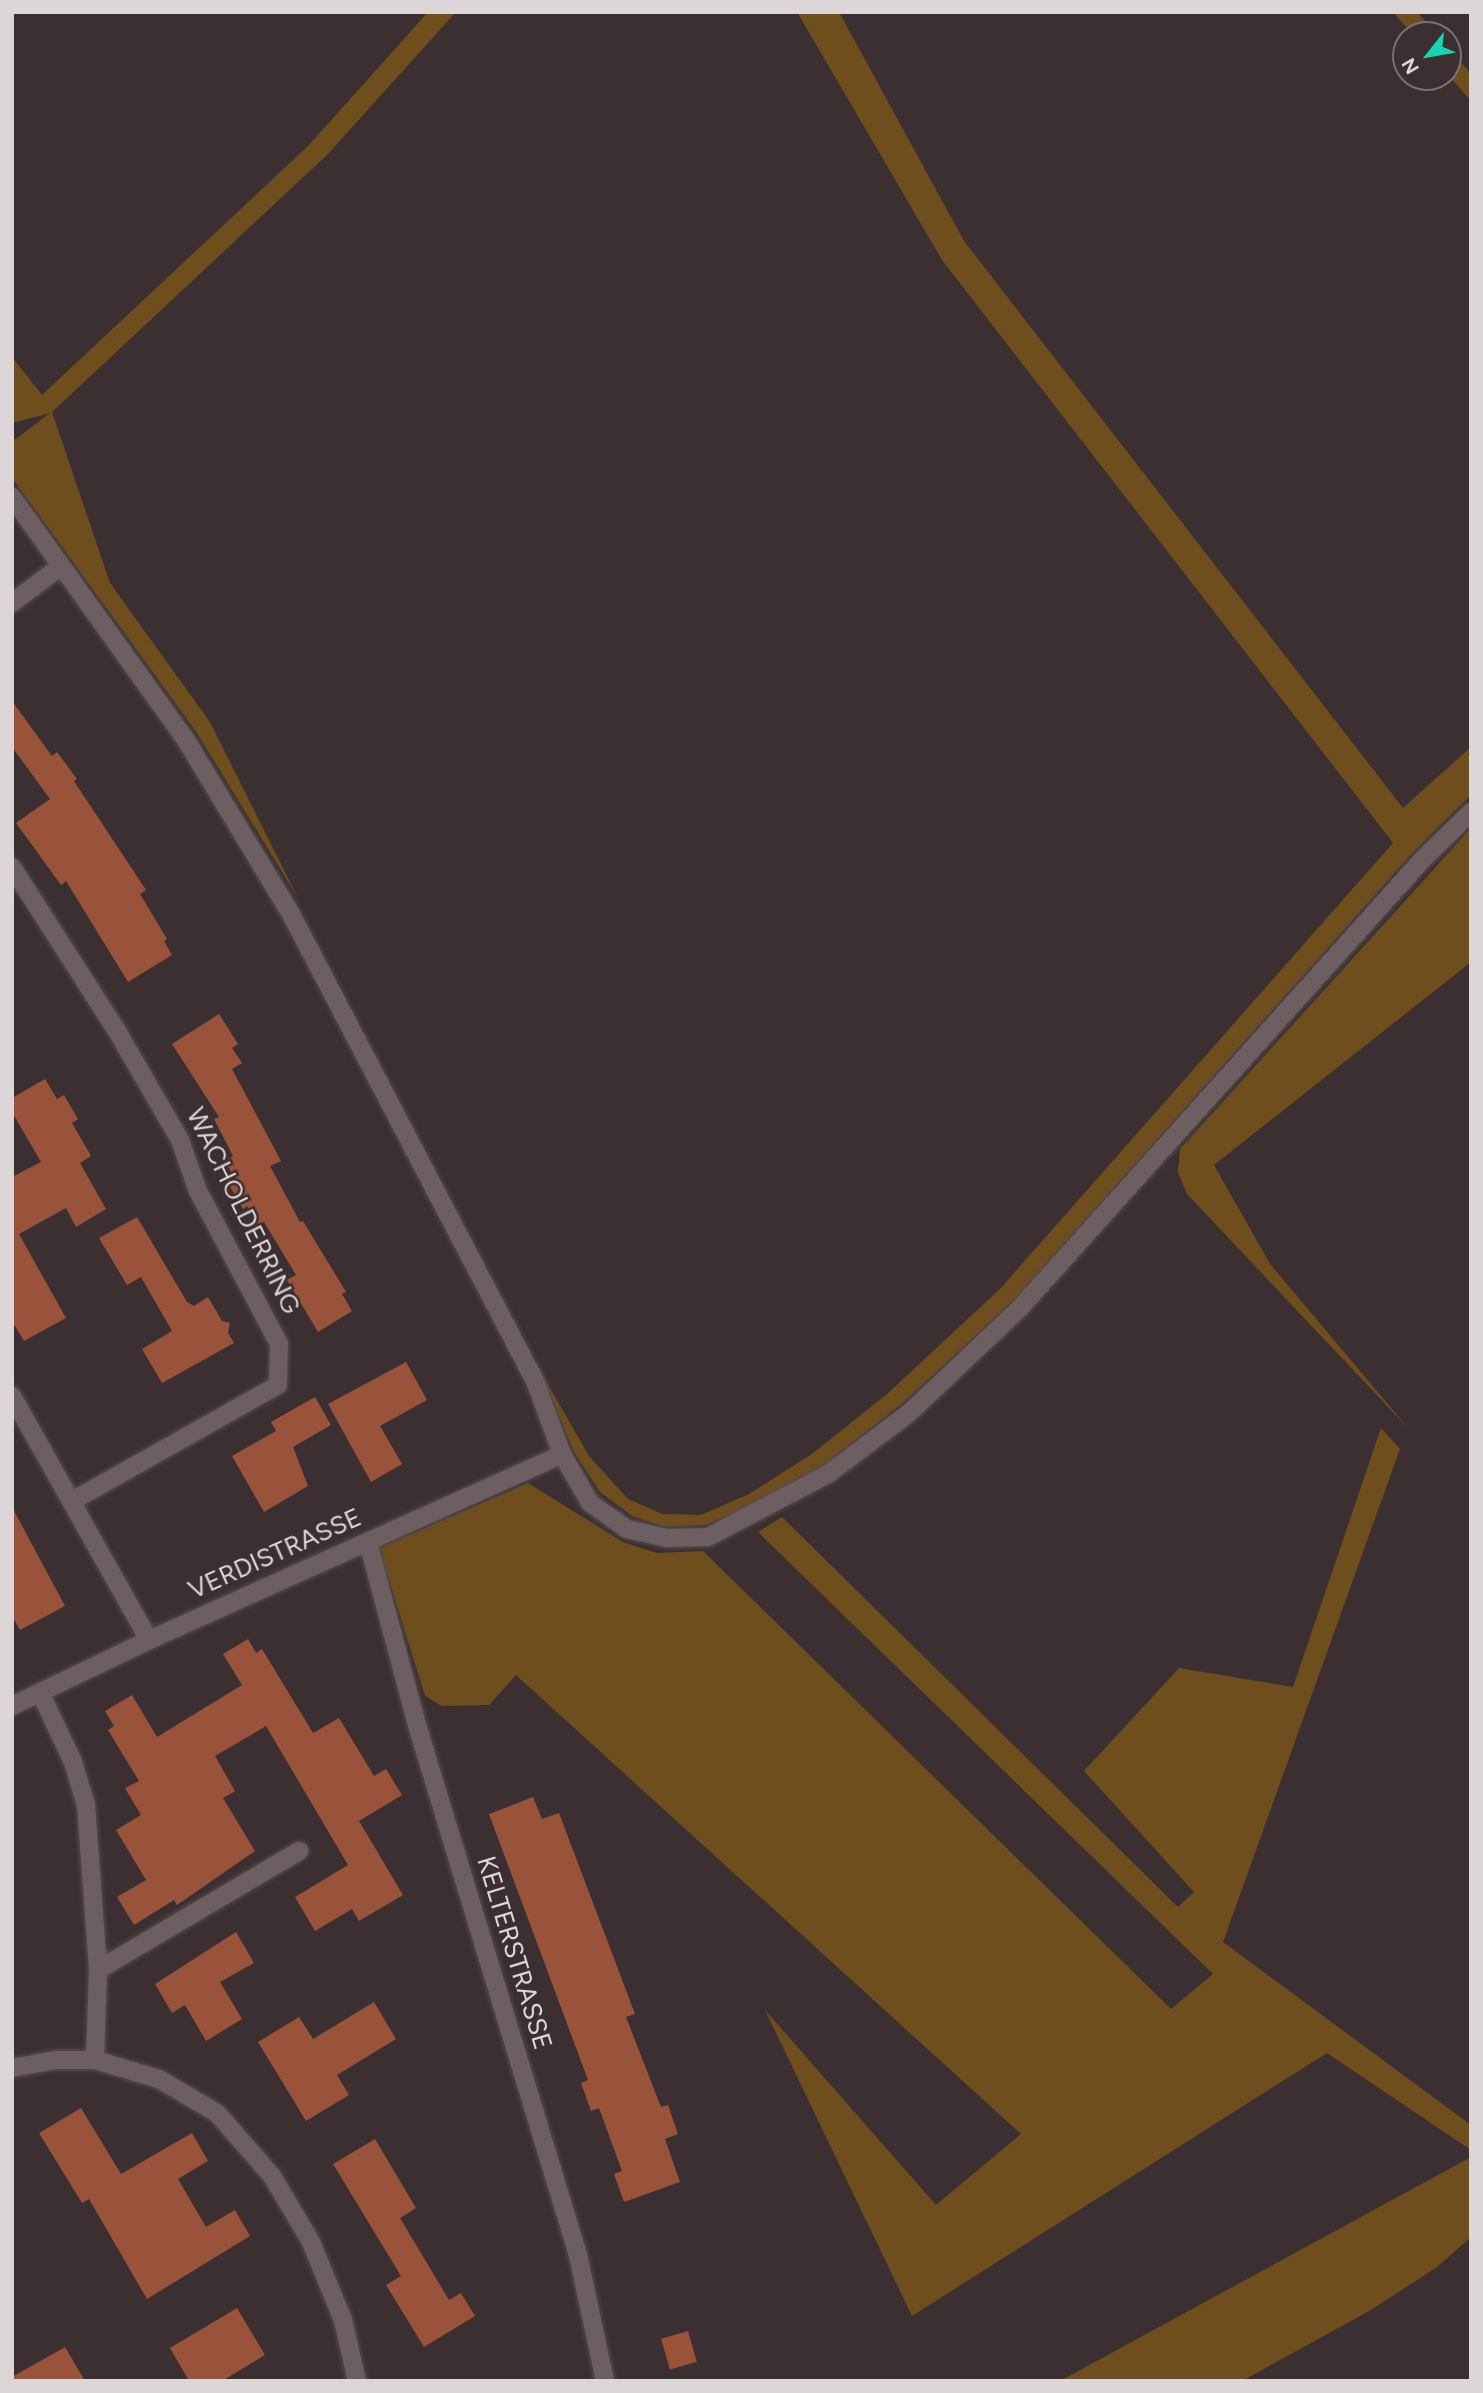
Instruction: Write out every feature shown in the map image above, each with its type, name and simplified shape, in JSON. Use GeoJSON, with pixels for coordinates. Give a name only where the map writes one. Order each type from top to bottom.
{"type":"FeatureCollection","features":[{"type":"Feature","properties":{"kind":"street"},"geometry":{"type":"LineString","coordinates":[[12,497],[186,740],[292,916],[534,1381],[562,1454],[590,1503],[627,1530],[667,1538],[708,1537],[828,1474],[909,1413],[1019,1309],[1422,860],[1471,812]]}},
{"type":"Feature","properties":{"kind":"street"},"geometry":{"type":"LineString","coordinates":[[12,603],[61,566]]}},
{"type":"Feature","properties":{"kind":"street","name":"WACHOLDERRING"},"geometry":{"type":"LineString","coordinates":[[12,867],[117,1031],[180,1140],[198,1191],[279,1344],[278,1385],[72,1501]]}},
{"type":"Feature","properties":{"kind":"street"},"geometry":{"type":"LineString","coordinates":[[12,1396],[149,1640]]}},
{"type":"Feature","properties":{"kind":"street","name":"VERDISTRASSE"},"geometry":{"type":"LineString","coordinates":[[12,1706],[149,1640],[562,1454]]}},
{"type":"Feature","properties":{"kind":"street","name":"KELTERSTRASSE"},"geometry":{"type":"LineString","coordinates":[[368,1542],[417,1725],[578,2255],[605,2381]]}},
{"type":"Feature","properties":{"kind":"street"},"geometry":{"type":"LineString","coordinates":[[41,1694],[73,1762],[86,1805],[98,1970],[95,2060]]}},
{"type":"Feature","properties":{"kind":"street"},"geometry":{"type":"LineString","coordinates":[[98,1970],[299,1851]]}},
{"type":"Feature","properties":{"kind":"street"},"geometry":{"type":"LineString","coordinates":[[12,2068],[56,2060],[95,2060],[159,2079],[218,2113],[272,2176],[311,2242],[343,2320],[357,2381]]}},
{"type":"Feature","properties":{"kind":"shaded area"},"geometry":{"type":"Polygon","coordinates":[[[428,12],[456,12],[327,155],[52,412],[110,583],[210,722],[298,898],[197,733],[12,478],[13,441],[50,413],[12,423],[12,357],[42,395],[309,145],[428,12]]]}},
{"type":"Feature","properties":{"kind":"shaded area"},"geometry":{"type":"Polygon","coordinates":[[[797,12],[839,12],[964,241],[1403,808],[1471,747],[1471,795],[1415,850],[1015,1299],[905,1401],[824,1465],[757,1503],[706,1525],[665,1527],[632,1516],[600,1492],[574,1452],[539,1369],[589,1456],[628,1499],[662,1514],[701,1515],[749,1494],[812,1454],[887,1394],[1000,1289],[1393,843],[942,260],[797,12]]]}},
{"type":"Feature","properties":{"kind":"shaded area"},"geometry":{"type":"Polygon","coordinates":[[[1393,12],[1417,12],[1425,21],[1401,21],[1393,12]]]}},
{"type":"Feature","properties":{"kind":"shaded area"},"geometry":{"type":"Polygon","coordinates":[[[1462,64],[1471,74],[1471,101],[1462,91],[1462,64]]]}},
{"type":"Feature","properties":{"kind":"shaded area"},"geometry":{"type":"Polygon","coordinates":[[[1471,828],[1471,962],[1214,1165],[1270,1264],[1408,1428],[1187,1194],[1178,1173],[1180,1149],[1471,828]]]}},
{"type":"Feature","properties":{"kind":"shaded area"},"geometry":{"type":"Polygon","coordinates":[[[1381,1428],[1400,1449],[1223,1942],[1471,2125],[1471,2150],[1327,2053],[912,2316],[765,2010],[936,2205],[1021,2134],[516,1675],[489,1705],[442,1706],[425,1696],[379,1548],[528,1483],[623,1542],[657,1553],[703,1551],[1171,2009],[1213,1974],[758,1532],[782,1517],[1178,1907],[1194,1892],[1084,1771],[1179,1668],[1293,1687],[1381,1428]]]}},
{"type":"Feature","properties":{"kind":"shaded area"},"geometry":{"type":"Polygon","coordinates":[[[1471,2157],[1471,2237],[1437,2267],[1371,2310],[1242,2381],[1060,2381],[1471,2157]]]}},
{"type":"Feature","properties":{"kind":"building"},"geometry":{"type":"Polygon","coordinates":[[[12,701],[52,756],[57,752],[77,779],[74,781],[146,890],[140,894],[167,939],[164,941],[172,955],[128,982],[66,881],[61,885],[16,823],[50,799],[12,747],[12,701]]]}},
{"type":"Feature","properties":{"kind":"building"},"geometry":{"type":"Polygon","coordinates":[[[219,1014],[238,1044],[232,1048],[242,1063],[232,1069],[281,1161],[270,1166],[300,1222],[303,1221],[346,1292],[342,1294],[352,1311],[318,1332],[287,1280],[296,1275],[264,1222],[258,1225],[247,1206],[243,1209],[229,1185],[236,1181],[225,1161],[233,1156],[214,1119],[219,1117],[172,1044],[219,1014]]]}},
{"type":"Feature","properties":{"kind":"building"},"geometry":{"type":"Polygon","coordinates":[[[45,1079],[57,1099],[64,1095],[78,1119],[72,1123],[91,1156],[80,1163],[106,1209],[76,1227],[66,1208],[19,1234],[66,1318],[24,1341],[12,1321],[12,1177],[41,1162],[12,1112],[12,1098],[45,1079]]]}},
{"type":"Feature","properties":{"kind":"building"},"geometry":{"type":"Polygon","coordinates":[[[137,1217],[187,1302],[194,1306],[208,1297],[222,1321],[230,1323],[228,1333],[234,1343],[162,1383],[142,1349],[172,1331],[141,1277],[127,1285],[99,1238],[137,1217]]]}},
{"type":"Feature","properties":{"kind":"building"},"geometry":{"type":"Polygon","coordinates":[[[406,1362],[427,1400],[380,1426],[402,1464],[371,1482],[328,1404],[406,1362]]]}},
{"type":"Feature","properties":{"kind":"building"},"geometry":{"type":"Polygon","coordinates":[[[315,1397],[331,1425],[293,1447],[308,1486],[264,1512],[232,1456],[276,1431],[271,1422],[315,1397]]]}},
{"type":"Feature","properties":{"kind":"building"},"geometry":{"type":"Polygon","coordinates":[[[12,1507],[65,1606],[20,1630],[12,1616],[12,1507]]]}},
{"type":"Feature","properties":{"kind":"building"},"geometry":{"type":"Polygon","coordinates":[[[248,1639],[256,1653],[262,1649],[313,1733],[339,1718],[374,1776],[386,1769],[402,1795],[359,1821],[403,1895],[359,1921],[352,1909],[315,1931],[295,1897],[348,1865],[266,1726],[215,1756],[235,1791],[223,1798],[255,1851],[177,1905],[174,1900],[134,1925],[117,1897],[146,1880],[116,1830],[141,1815],[125,1788],[139,1781],[108,1730],[114,1726],[105,1711],[132,1695],[157,1737],[242,1685],[223,1654],[248,1639]]]}},
{"type":"Feature","properties":{"kind":"building"},"geometry":{"type":"Polygon","coordinates":[[[533,1797],[542,1819],[559,1813],[635,2014],[626,2017],[661,2107],[668,2105],[678,2134],[665,2139],[680,2182],[624,2202],[614,2174],[622,2171],[599,2108],[591,2111],[581,2083],[588,2080],[489,1814],[533,1797]]]}},
{"type":"Feature","properties":{"kind":"building"},"geometry":{"type":"Polygon","coordinates":[[[236,1932],[254,1963],[220,1982],[242,2019],[206,2041],[185,2005],[172,2013],[155,1984],[236,1932]]]}},
{"type":"Feature","properties":{"kind":"building"},"geometry":{"type":"Polygon","coordinates":[[[374,2002],[396,2039],[337,2075],[349,2095],[306,2121],[258,2042],[299,2017],[313,2039],[374,2002]]]}},
{"type":"Feature","properties":{"kind":"building"},"geometry":{"type":"Polygon","coordinates":[[[81,2108],[121,2174],[192,2133],[208,2161],[178,2179],[206,2227],[235,2210],[250,2236],[147,2299],[89,2199],[82,2203],[39,2133],[81,2108]]]}},
{"type":"Feature","properties":{"kind":"building"},"geometry":{"type":"Polygon","coordinates":[[[375,2139],[416,2208],[400,2218],[449,2300],[461,2293],[475,2316],[424,2347],[386,2285],[401,2276],[333,2164],[375,2139]]]}},
{"type":"Feature","properties":{"kind":"building"},"geometry":{"type":"Polygon","coordinates":[[[237,2308],[265,2355],[222,2381],[189,2381],[170,2348],[237,2308]]]}},
{"type":"Feature","properties":{"kind":"building"},"geometry":{"type":"Polygon","coordinates":[[[688,2331],[697,2362],[670,2369],[661,2339],[688,2331]]]}},
{"type":"Feature","properties":{"kind":"building"},"geometry":{"type":"Polygon","coordinates":[[[65,2347],[85,2381],[12,2381],[12,2377],[65,2347]]]}}]}
